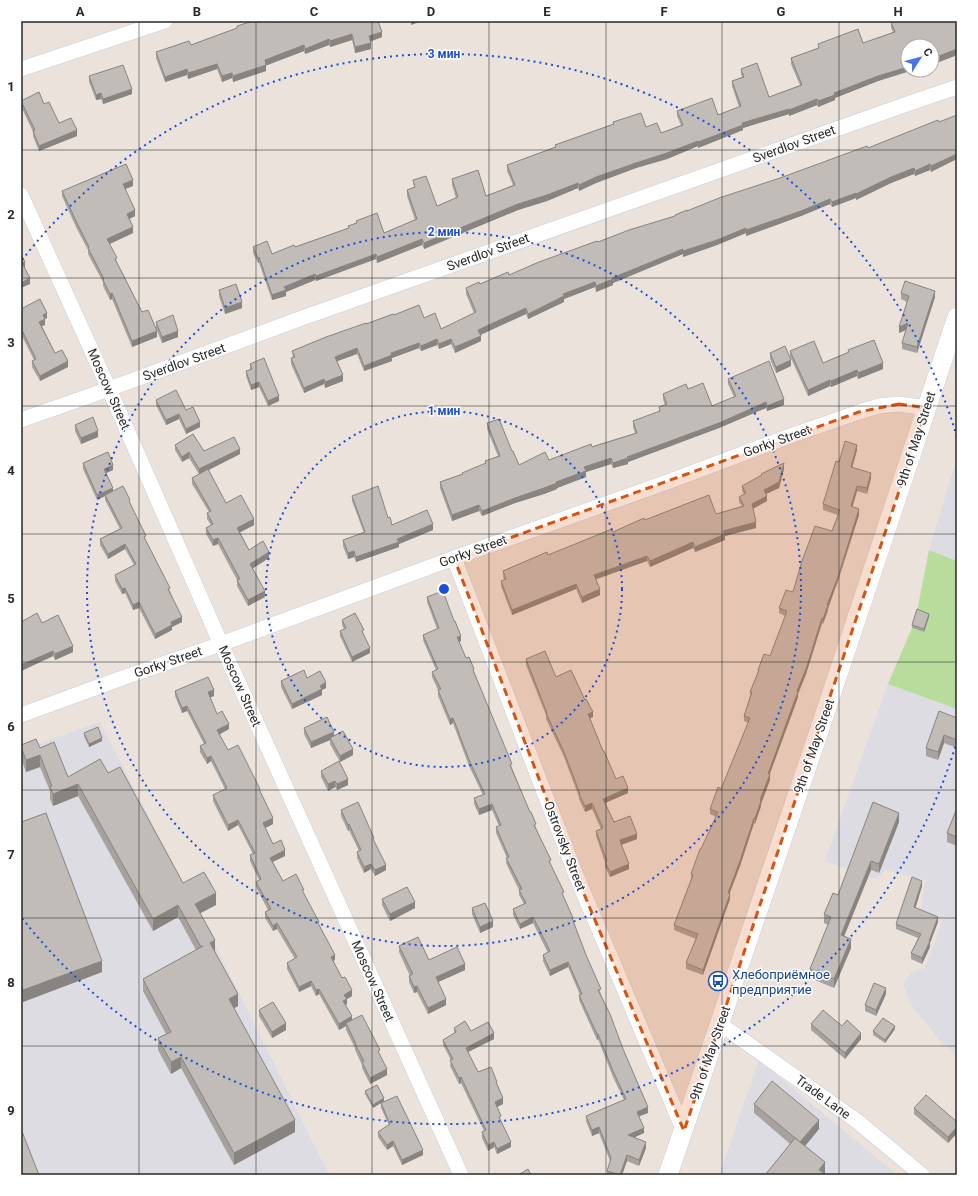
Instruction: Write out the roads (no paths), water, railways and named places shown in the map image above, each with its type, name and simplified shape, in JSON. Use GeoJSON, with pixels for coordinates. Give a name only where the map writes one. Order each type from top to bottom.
{"type":"FeatureCollection","features":[{"type":"Feature","properties":{"kind":"street"},"geometry":{"type":"LineString","coordinates":[[21,69],[165,21]]}},
{"type":"Feature","properties":{"kind":"street","name":"Sverdlov Street"},"geometry":{"type":"LineString","coordinates":[[21,420],[317,313],[902,105],[957,87]]}},
{"type":"Feature","properties":{"kind":"street","name":"Moscow Street"},"geometry":{"type":"LineString","coordinates":[[21,195],[109,389],[221,644],[461,1175]]}},
{"type":"Feature","properties":{"kind":"street","name":"9th of May Street"},"geometry":{"type":"LineString","coordinates":[[668,1175],[957,317]]}},
{"type":"Feature","properties":{"kind":"street","name":"Gorky Street"},"geometry":{"type":"LineString","coordinates":[[21,715],[118,679],[221,644],[859,412],[879,406],[899,404],[927,408]]}},
{"type":"Feature","properties":{"kind":"street","name":"Ostrovsky Street"},"geometry":{"type":"LineString","coordinates":[[454,558],[576,875],[684,1131]]}},
{"type":"Feature","properties":{"kind":"street","name":"Trade Lane"},"geometry":{"type":"LineString","coordinates":[[720,1024],[857,1121],[922,1175]]}},
{"type":"Feature","properties":{"kind":"place","name":"Хлебоприёмное предприятие"},"geometry":{"type":"Point","coordinates":[718,981]}}]}
